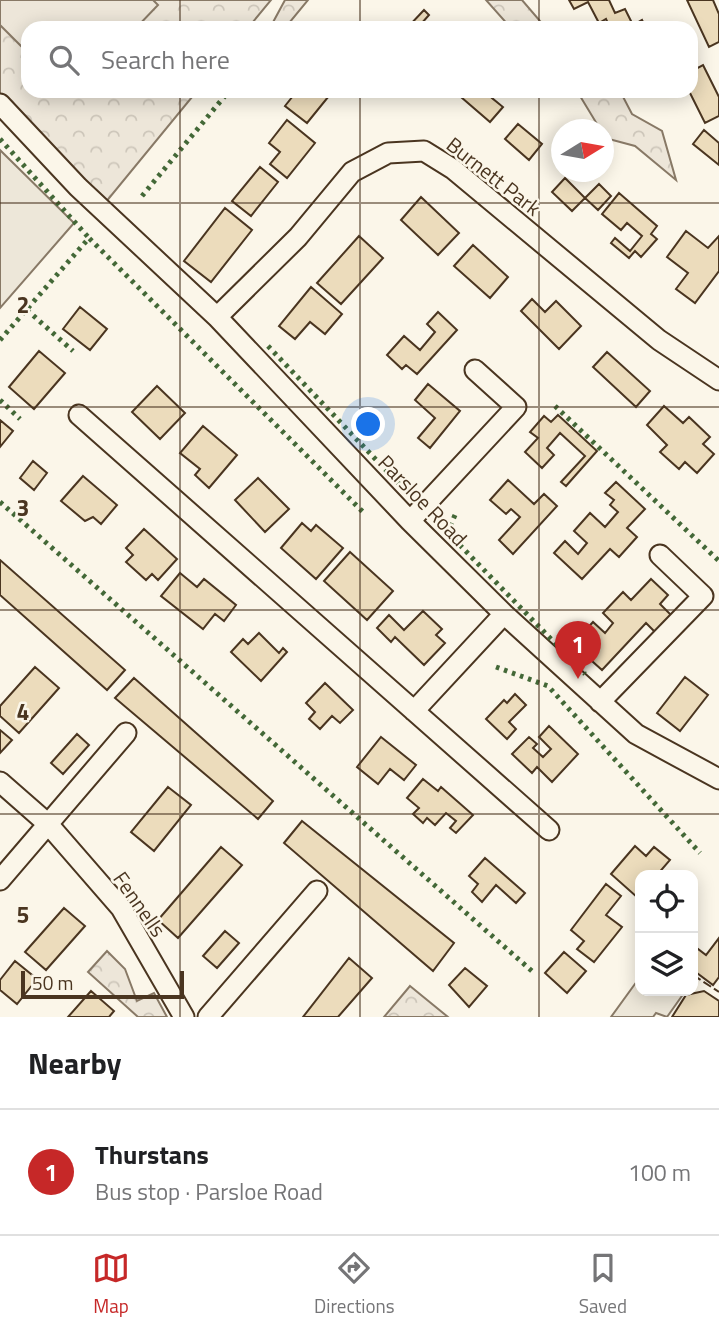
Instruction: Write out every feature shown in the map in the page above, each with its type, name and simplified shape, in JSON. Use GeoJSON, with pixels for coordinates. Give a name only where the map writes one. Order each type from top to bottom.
{"type":"FeatureCollection","features":[{"type":"Feature","properties":{"kind":"street","name":"Parsloe Road"},"geometry":{"type":"LineString","coordinates":[[0,104],[78,187],[217,317],[410,521],[504,614],[636,734],[719,779]]}},
{"type":"Feature","properties":{"kind":"street","name":"Burnett Park"},"geometry":{"type":"LineString","coordinates":[[217,317],[298,237],[352,172],[388,153],[424,151],[453,169],[659,340],[719,380]]}},
{"type":"Feature","properties":{"kind":"street"},"geometry":{"type":"LineString","coordinates":[[410,521],[516,407],[475,370]]}},
{"type":"Feature","properties":{"kind":"street"},"geometry":{"type":"LineString","coordinates":[[79,415],[549,830]]}},
{"type":"Feature","properties":{"kind":"street"},"geometry":{"type":"LineString","coordinates":[[600,702],[703,596],[660,555]]}},
{"type":"Feature","properties":{"kind":"street"},"geometry":{"type":"LineString","coordinates":[[414,711],[504,614]]}},
{"type":"Feature","properties":{"kind":"street"},"geometry":{"type":"LineString","coordinates":[[0,880],[126,733]]}},
{"type":"Feature","properties":{"kind":"street","name":"Fennells"},"geometry":{"type":"LineString","coordinates":[[0,782],[48,824],[121,908],[184,1017]]}},
{"type":"Feature","properties":{"kind":"street"},"geometry":{"type":"LineString","coordinates":[[208,1017],[317,891]]}},
{"type":"Feature","properties":{"kind":"green space"},"geometry":{"type":"Polygon","coordinates":[[[0,0],[271,0],[254,21],[21,21],[21,98],[191,98],[101,208],[0,108],[0,0]]]}},
{"type":"Feature","properties":{"kind":"green space"},"geometry":{"type":"Polygon","coordinates":[[[0,0],[153,0],[158,5],[143,21],[21,21],[21,46],[0,25],[0,0]]]}},
{"type":"Feature","properties":{"kind":"green space"},"geometry":{"type":"Polygon","coordinates":[[[285,0],[308,0],[291,21],[274,21],[285,0]]]}},
{"type":"Feature","properties":{"kind":"green space"},"geometry":{"type":"Polygon","coordinates":[[[486,0],[522,0],[540,21],[505,21],[486,0]]]}},
{"type":"Feature","properties":{"kind":"green space"},"geometry":{"type":"Polygon","coordinates":[[[581,98],[624,98],[632,114],[662,131],[676,180],[635,146],[614,140],[614,119],[594,119],[581,98]]]}},
{"type":"Feature","properties":{"kind":"green space"},"geometry":{"type":"Polygon","coordinates":[[[107,951],[125,969],[137,1001],[154,993],[167,1017],[138,1017],[88,972],[107,951]]]}},
{"type":"Feature","properties":{"kind":"green space"},"geometry":{"type":"Polygon","coordinates":[[[410,986],[448,1017],[384,1017],[410,986]]]}},
{"type":"Feature","properties":{"kind":"shaded area"},"geometry":{"type":"Polygon","coordinates":[[[0,150],[74,223],[0,308],[0,150]]]}},
{"type":"Feature","properties":{"kind":"shaded area"},"geometry":{"type":"Polygon","coordinates":[[[635,984],[635,996],[682,996],[667,1017],[656,1013],[653,1017],[611,1017],[635,984]]]}},
{"type":"Feature","properties":{"kind":"building"},"geometry":{"type":"Polygon","coordinates":[[[569,0],[609,0],[615,13],[625,9],[631,21],[598,21],[588,2],[574,9],[569,0]]]}},
{"type":"Feature","properties":{"kind":"building"},"geometry":{"type":"Polygon","coordinates":[[[687,0],[713,0],[719,14],[719,42],[709,47],[687,0]]]}},
{"type":"Feature","properties":{"kind":"building"},"geometry":{"type":"Polygon","coordinates":[[[424,10],[429,15],[424,21],[414,21],[424,10]]]}},
{"type":"Feature","properties":{"kind":"building"},"geometry":{"type":"Polygon","coordinates":[[[703,65],[719,97],[719,116],[705,123],[692,98],[698,98],[698,68],[703,65]]]}},
{"type":"Feature","properties":{"kind":"building"},"geometry":{"type":"Polygon","coordinates":[[[291,98],[327,98],[307,123],[285,106],[291,98]]]}},
{"type":"Feature","properties":{"kind":"building"},"geometry":{"type":"Polygon","coordinates":[[[462,98],[492,98],[503,107],[490,122],[462,98]]]}},
{"type":"Feature","properties":{"kind":"building"},"geometry":{"type":"Polygon","coordinates":[[[287,120],[315,143],[287,178],[270,164],[280,152],[269,143],[287,120]]]}},
{"type":"Feature","properties":{"kind":"building"},"geometry":{"type":"Polygon","coordinates":[[[518,124],[542,144],[529,160],[505,139],[518,124]]]}},
{"type":"Feature","properties":{"kind":"building"},"geometry":{"type":"Polygon","coordinates":[[[704,130],[719,143],[719,165],[693,144],[704,130]]]}},
{"type":"Feature","properties":{"kind":"building"},"geometry":{"type":"Polygon","coordinates":[[[260,167],[278,182],[251,216],[232,201],[260,167]]]}},
{"type":"Feature","properties":{"kind":"building"},"geometry":{"type":"Polygon","coordinates":[[[561,182],[569,182],[585,198],[572,211],[552,192],[561,182]]]}},
{"type":"Feature","properties":{"kind":"building"},"geometry":{"type":"Polygon","coordinates":[[[599,184],[611,196],[598,210],[585,198],[599,184]]]}},
{"type":"Feature","properties":{"kind":"building"},"geometry":{"type":"Polygon","coordinates":[[[619,193],[657,226],[651,234],[657,239],[641,257],[635,251],[629,258],[611,243],[615,238],[630,251],[642,236],[627,223],[621,230],[602,214],[619,193]]]}},
{"type":"Feature","properties":{"kind":"building"},"geometry":{"type":"Polygon","coordinates":[[[421,197],[459,233],[438,255],[401,220],[421,197]]]}},
{"type":"Feature","properties":{"kind":"building"},"geometry":{"type":"Polygon","coordinates":[[[225,208],[252,230],[211,282],[184,261],[225,208]]]}},
{"type":"Feature","properties":{"kind":"building"},"geometry":{"type":"Polygon","coordinates":[[[686,231],[708,248],[719,236],[719,271],[695,303],[676,289],[688,273],[667,257],[686,231]]]}},
{"type":"Feature","properties":{"kind":"building"},"geometry":{"type":"Polygon","coordinates":[[[359,236],[383,258],[341,304],[317,283],[359,236]]]}},
{"type":"Feature","properties":{"kind":"building"},"geometry":{"type":"Polygon","coordinates":[[[473,245],[508,277],[490,298],[454,266],[473,245]]]}},
{"type":"Feature","properties":{"kind":"building"},"geometry":{"type":"Polygon","coordinates":[[[311,287],[342,314],[325,334],[310,322],[295,339],[279,326],[311,287]]]}},
{"type":"Feature","properties":{"kind":"building"},"geometry":{"type":"Polygon","coordinates":[[[532,299],[545,312],[556,301],[581,326],[559,349],[521,311],[532,299]]]}},
{"type":"Feature","properties":{"kind":"building"},"geometry":{"type":"Polygon","coordinates":[[[80,307],[107,329],[90,350],[63,329],[80,307]]]}},
{"type":"Feature","properties":{"kind":"building"},"geometry":{"type":"Polygon","coordinates":[[[438,312],[457,330],[417,374],[406,365],[402,369],[387,355],[404,336],[420,350],[435,332],[427,324],[438,312]]]}},
{"type":"Feature","properties":{"kind":"building"},"geometry":{"type":"Polygon","coordinates":[[[39,351],[65,373],[34,409],[9,387],[39,351]]]}},
{"type":"Feature","properties":{"kind":"building"},"geometry":{"type":"Polygon","coordinates":[[[607,352],[650,391],[636,407],[593,367],[607,352]]]}},
{"type":"Feature","properties":{"kind":"building"},"geometry":{"type":"Polygon","coordinates":[[[428,384],[460,411],[430,448],[418,438],[435,418],[415,400],[428,384]]]}},
{"type":"Feature","properties":{"kind":"building"},"geometry":{"type":"Polygon","coordinates":[[[157,386],[185,413],[160,439],[132,412],[157,386]]]}},
{"type":"Feature","properties":{"kind":"building"},"geometry":{"type":"Polygon","coordinates":[[[664,406],[683,423],[689,417],[710,437],[703,444],[714,454],[697,473],[685,462],[679,469],[660,452],[667,445],[647,425],[664,406]]]}},
{"type":"Feature","properties":{"kind":"building"},"geometry":{"type":"Polygon","coordinates":[[[558,415],[597,451],[566,486],[561,482],[585,456],[560,433],[547,448],[554,455],[542,468],[525,452],[538,438],[530,432],[544,416],[551,422],[558,415]]]}},
{"type":"Feature","properties":{"kind":"building"},"geometry":{"type":"Polygon","coordinates":[[[0,420],[13,431],[0,447],[0,420]]]}},
{"type":"Feature","properties":{"kind":"building"},"geometry":{"type":"Polygon","coordinates":[[[203,426],[237,455],[209,488],[195,475],[200,469],[180,453],[203,426]]]}},
{"type":"Feature","properties":{"kind":"building"},"geometry":{"type":"Polygon","coordinates":[[[33,461],[47,473],[34,490],[20,478],[33,461]]]}},
{"type":"Feature","properties":{"kind":"building"},"geometry":{"type":"Polygon","coordinates":[[[83,476],[117,505],[101,524],[93,517],[85,521],[61,501],[83,476]]]}},
{"type":"Feature","properties":{"kind":"building"},"geometry":{"type":"Polygon","coordinates":[[[258,478],[289,509],[265,532],[235,500],[258,478]]]}},
{"type":"Feature","properties":{"kind":"building"},"geometry":{"type":"Polygon","coordinates":[[[508,480],[534,504],[544,494],[557,506],[513,554],[499,540],[520,517],[511,509],[506,514],[490,500],[508,480]]]}},
{"type":"Feature","properties":{"kind":"building"},"geometry":{"type":"Polygon","coordinates":[[[616,482],[645,509],[627,528],[637,537],[619,557],[610,549],[582,579],[554,553],[565,541],[578,554],[587,543],[574,531],[590,513],[605,527],[618,512],[610,505],[614,500],[605,493],[616,482]]]}},
{"type":"Feature","properties":{"kind":"building"},"geometry":{"type":"Polygon","coordinates":[[[302,523],[311,531],[316,525],[343,548],[316,579],[281,548],[302,523]]]}},
{"type":"Feature","properties":{"kind":"building"},"geometry":{"type":"Polygon","coordinates":[[[144,529],[177,559],[158,580],[152,574],[146,580],[126,562],[133,555],[126,548],[144,529]]]}},
{"type":"Feature","properties":{"kind":"building"},"geometry":{"type":"Polygon","coordinates":[[[350,552],[393,591],[367,620],[324,581],[350,552]]]}},
{"type":"Feature","properties":{"kind":"building"},"geometry":{"type":"Polygon","coordinates":[[[0,560],[125,670],[107,690],[0,595],[0,560]]]}},
{"type":"Feature","properties":{"kind":"building"},"geometry":{"type":"Polygon","coordinates":[[[180,573],[197,587],[204,579],[236,605],[224,621],[215,614],[203,629],[161,596],[180,573]]]}},
{"type":"Feature","properties":{"kind":"building"},"geometry":{"type":"Polygon","coordinates":[[[651,579],[668,595],[660,604],[671,615],[655,632],[646,623],[602,670],[573,644],[593,622],[605,633],[613,623],[603,613],[623,592],[631,600],[651,579]]]}},
{"type":"Feature","properties":{"kind":"building"},"geometry":{"type":"Polygon","coordinates":[[[423,611],[442,629],[436,635],[445,643],[424,665],[395,637],[391,642],[377,628],[389,615],[404,630],[423,611]]]}},
{"type":"Feature","properties":{"kind":"building"},"geometry":{"type":"Polygon","coordinates":[[[259,633],[279,653],[283,648],[287,652],[261,681],[231,652],[243,639],[248,644],[259,633]]]}},
{"type":"Feature","properties":{"kind":"building"},"geometry":{"type":"Polygon","coordinates":[[[35,667],[59,688],[19,733],[0,716],[0,706],[35,667]]]}},
{"type":"Feature","properties":{"kind":"building"},"geometry":{"type":"Polygon","coordinates":[[[685,677],[708,695],[680,731],[657,713],[685,677]]]}},
{"type":"Feature","properties":{"kind":"building"},"geometry":{"type":"Polygon","coordinates":[[[134,678],[273,801],[258,819],[115,698],[134,678]]]}},
{"type":"Feature","properties":{"kind":"building"},"geometry":{"type":"Polygon","coordinates":[[[325,683],[353,710],[340,723],[332,716],[320,729],[309,719],[315,712],[306,703],[325,683]]]}},
{"type":"Feature","properties":{"kind":"building"},"geometry":{"type":"Polygon","coordinates":[[[515,694],[526,705],[509,722],[516,729],[507,739],[486,719],[504,700],[507,703],[515,694]]]}},
{"type":"Feature","properties":{"kind":"building"},"geometry":{"type":"Polygon","coordinates":[[[549,726],[578,754],[552,782],[537,767],[532,773],[512,754],[529,737],[537,744],[533,748],[543,757],[551,749],[539,737],[549,726]]]}},
{"type":"Feature","properties":{"kind":"building"},"geometry":{"type":"Polygon","coordinates":[[[0,730],[12,740],[0,753],[0,730]]]}},
{"type":"Feature","properties":{"kind":"building"},"geometry":{"type":"Polygon","coordinates":[[[77,734],[89,745],[63,774],[51,763],[77,734]]]}},
{"type":"Feature","properties":{"kind":"building"},"geometry":{"type":"Polygon","coordinates":[[[381,737],[416,765],[404,780],[390,769],[378,784],[357,767],[381,737]]]}},
{"type":"Feature","properties":{"kind":"building"},"geometry":{"type":"Polygon","coordinates":[[[423,779],[438,791],[441,787],[473,815],[456,833],[450,828],[456,821],[446,813],[435,825],[427,818],[423,823],[413,814],[419,808],[407,798],[423,779]]]}},
{"type":"Feature","properties":{"kind":"building"},"geometry":{"type":"Polygon","coordinates":[[[168,787],[191,805],[154,851],[131,832],[168,787]]]}},
{"type":"Feature","properties":{"kind":"building"},"geometry":{"type":"Polygon","coordinates":[[[302,821],[454,943],[433,971],[284,843],[302,821]]]}},
{"type":"Feature","properties":{"kind":"building"},"geometry":{"type":"Polygon","coordinates":[[[635,846],[646,856],[654,847],[670,860],[661,870],[635,870],[635,895],[611,874],[635,846]]]}},
{"type":"Feature","properties":{"kind":"building"},"geometry":{"type":"Polygon","coordinates":[[[221,847],[242,865],[178,938],[158,920],[221,847]]]}},
{"type":"Feature","properties":{"kind":"building"},"geometry":{"type":"Polygon","coordinates":[[[485,858],[525,893],[516,903],[496,885],[482,902],[472,892],[478,884],[469,876],[485,858]]]}},
{"type":"Feature","properties":{"kind":"building"},"geometry":{"type":"Polygon","coordinates":[[[606,884],[621,896],[606,915],[622,927],[594,962],[577,949],[584,941],[571,930],[606,884]]]}},
{"type":"Feature","properties":{"kind":"building"},"geometry":{"type":"Polygon","coordinates":[[[64,908],[85,926],[46,970],[25,952],[64,908]]]}},
{"type":"Feature","properties":{"kind":"building"},"geometry":{"type":"Polygon","coordinates":[[[225,931],[239,943],[217,968],[203,956],[225,931]]]}},
{"type":"Feature","properties":{"kind":"building"},"geometry":{"type":"Polygon","coordinates":[[[719,938],[719,977],[713,985],[698,974],[698,949],[706,955],[719,938]]]}},
{"type":"Feature","properties":{"kind":"building"},"geometry":{"type":"Polygon","coordinates":[[[564,952],[586,971],[567,993],[545,973],[564,952]]]}},
{"type":"Feature","properties":{"kind":"building"},"geometry":{"type":"Polygon","coordinates":[[[349,958],[372,978],[338,1017],[303,1017],[349,958]]]}},
{"type":"Feature","properties":{"kind":"building"},"geometry":{"type":"Polygon","coordinates":[[[15,961],[37,979],[17,1004],[0,990],[0,980],[15,961]]]}},
{"type":"Feature","properties":{"kind":"building"},"geometry":{"type":"Polygon","coordinates":[[[465,968],[487,986],[469,1007],[449,985],[465,968]]]}},
{"type":"Feature","properties":{"kind":"building"},"geometry":{"type":"Polygon","coordinates":[[[91,991],[114,1011],[109,1017],[68,1017],[91,991]]]}},
{"type":"Feature","properties":{"kind":"building"},"geometry":{"type":"Polygon","coordinates":[[[704,991],[719,1001],[719,1017],[672,1017],[685,996],[698,996],[698,992],[704,991]]]}},
{"type":"Feature","properties":{"kind":"hedge"},"geometry":{"type":"LineString","coordinates":[[142,196],[223,98]]}},
{"type":"Feature","properties":{"kind":"hedge"},"geometry":{"type":"LineString","coordinates":[[0,139],[89,238]]}},
{"type":"Feature","properties":{"kind":"hedge"},"geometry":{"type":"LineString","coordinates":[[0,340],[89,238],[365,514]]}},
{"type":"Feature","properties":{"kind":"hedge"},"geometry":{"type":"LineString","coordinates":[[27,310],[73,351]]}},
{"type":"Feature","properties":{"kind":"hedge"},"geometry":{"type":"LineString","coordinates":[[268,346],[402,487]]}},
{"type":"Feature","properties":{"kind":"hedge"},"geometry":{"type":"LineString","coordinates":[[0,400],[20,419]]}},
{"type":"Feature","properties":{"kind":"hedge"},"geometry":{"type":"LineString","coordinates":[[555,406],[719,561]]}},
{"type":"Feature","properties":{"kind":"hedge"},"geometry":{"type":"LineString","coordinates":[[0,502],[533,972]]}},
{"type":"Feature","properties":{"kind":"hedge"},"geometry":{"type":"LineString","coordinates":[[455,515],[451,524],[452,537],[585,674]]}},
{"type":"Feature","properties":{"kind":"hedge"},"geometry":{"type":"LineString","coordinates":[[496,667],[548,686],[700,853]]}},
{"type":"Feature","properties":{"kind":"fence"},"geometry":{"type":"LineString","coordinates":[[698,978],[719,992]]}},
{"type":"Feature","properties":{"kind":"place","name":"Thurstans"},"geometry":{"type":"Point","coordinates":[578,679]}}]}
